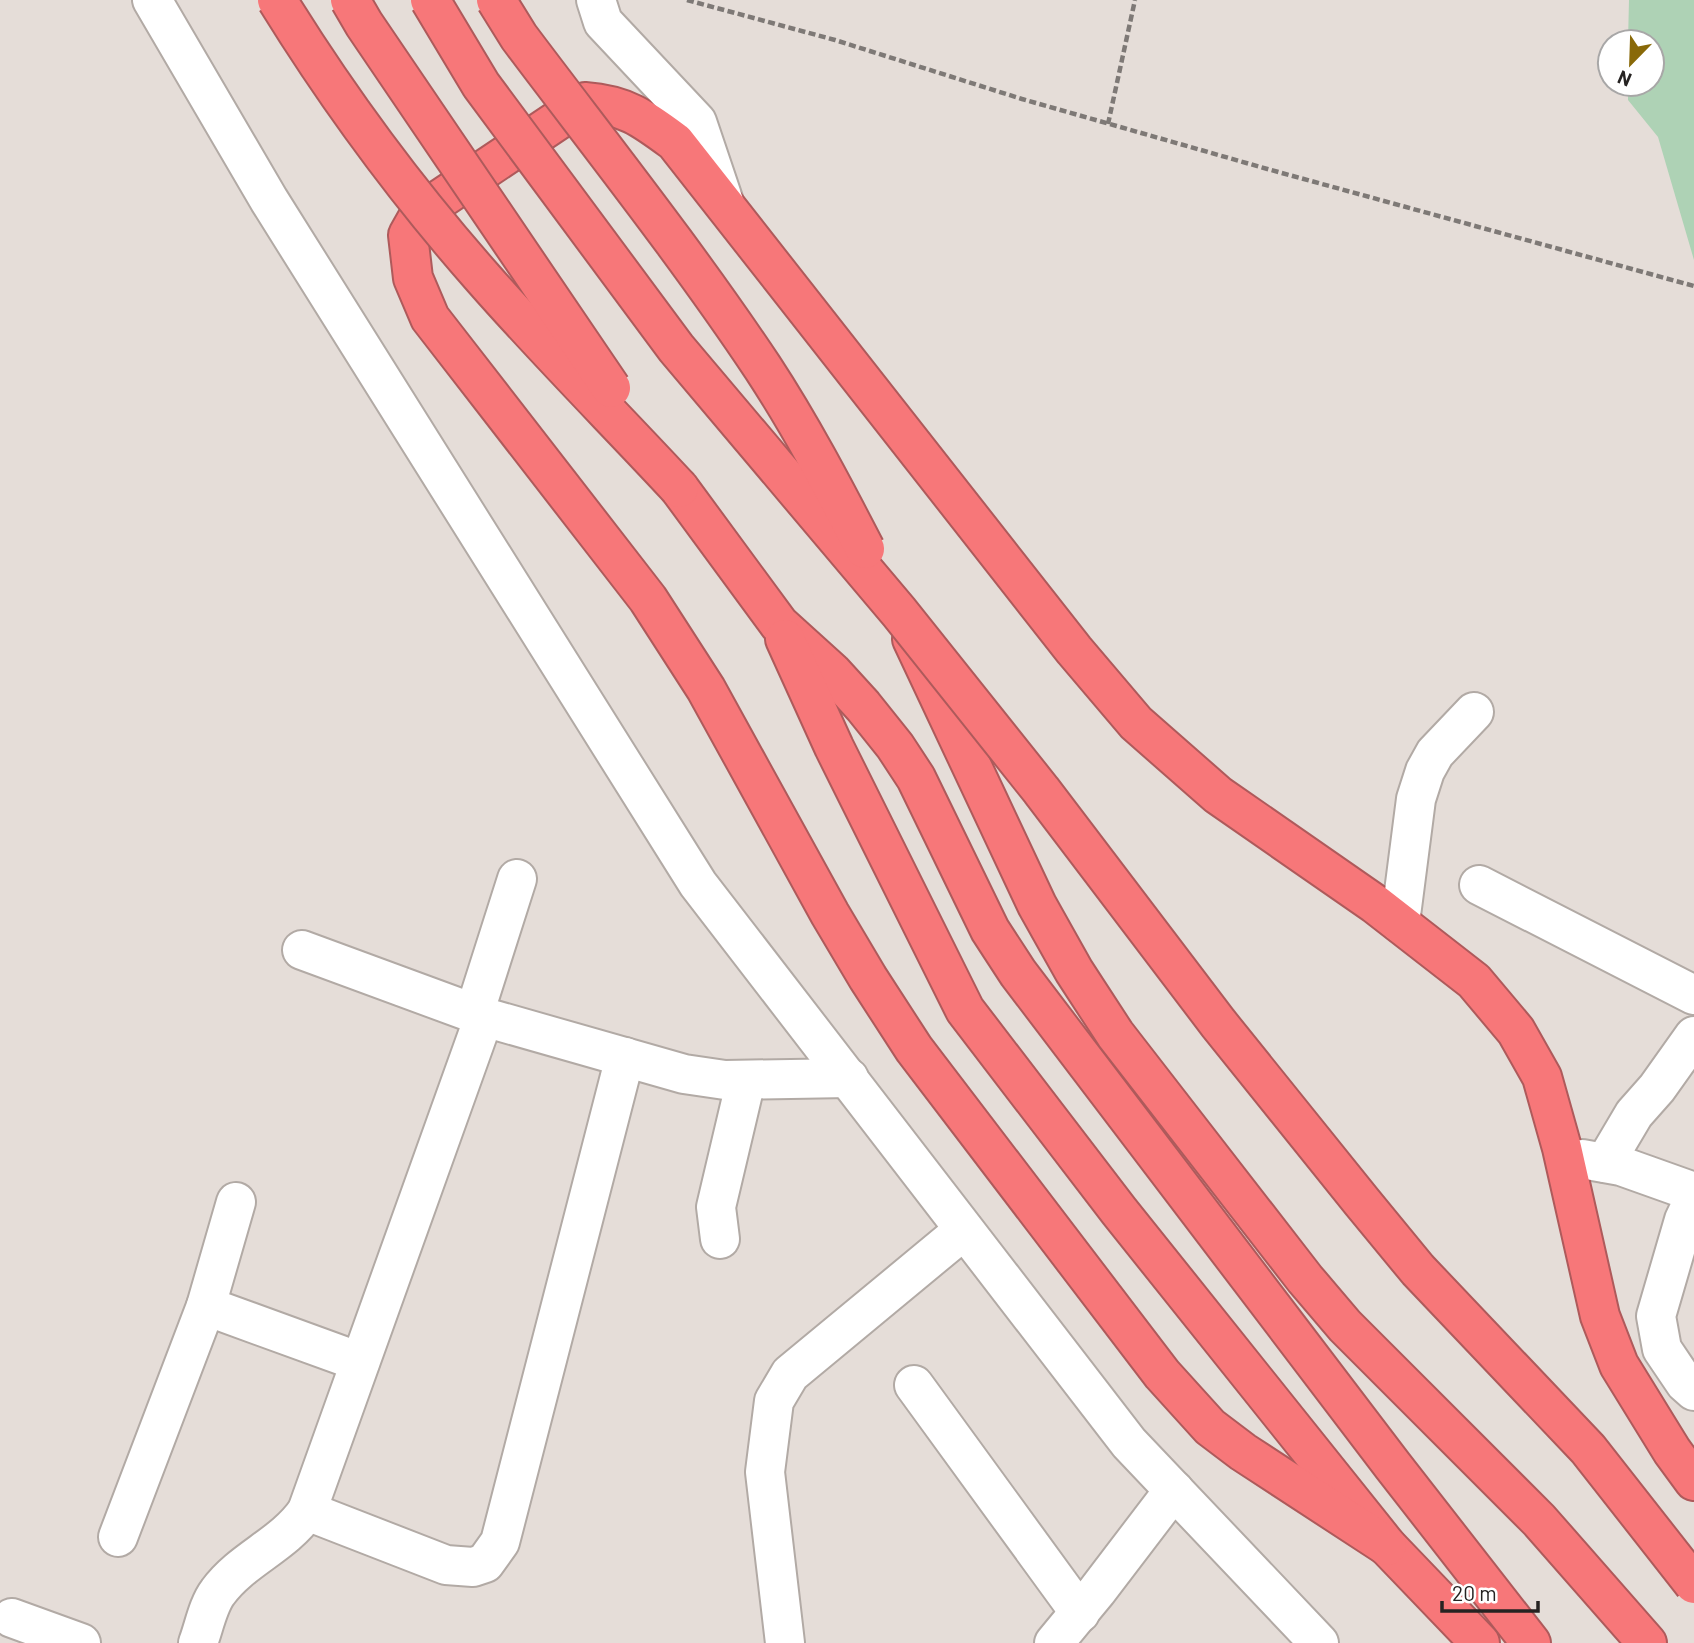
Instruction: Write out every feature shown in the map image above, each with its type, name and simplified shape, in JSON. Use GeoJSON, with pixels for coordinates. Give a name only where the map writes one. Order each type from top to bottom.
{"type":"FeatureCollection","features":[{"type":"Feature","properties":{"kind":"highway"},"geometry":{"type":"LineString","coordinates":[[277,0],[312,57],[387,160],[482,277],[679,488]]}},
{"type":"Feature","properties":{"kind":"highway"},"geometry":{"type":"LineString","coordinates":[[350,0],[679,488],[779,624],[832,672],[895,746],[916,778],[990,930],[1018,973],[1531,1643]]}},
{"type":"Feature","properties":{"kind":"highway"},"geometry":{"type":"LineString","coordinates":[[430,0],[481,85],[676,348],[899,612],[1041,790],[1218,1023],[1418,1270],[1588,1450],[1694,1584]]}},
{"type":"Feature","properties":{"kind":"highway"},"geometry":{"type":"LineString","coordinates":[[496,0],[519,37],[718,303],[764,369],[814,452],[899,612],[1037,905],[1074,971],[1115,1034],[1305,1279],[1345,1326],[1539,1520],[1647,1643]]}},
{"type":"Feature","properties":{"kind":"highway"},"geometry":{"type":"LineString","coordinates":[[1387,1546],[1243,1452],[1210,1427],[1162,1374],[914,1049],[830,914],[678,643],[614,551],[430,318],[413,278],[408,235],[421,212],[585,102],[605,103],[638,115],[675,142],[1065,639],[1136,723],[1218,795],[1400,923],[1474,981],[1516,1031],[1542,1077],[1564,1157],[1600,1316],[1619,1365],[1672,1451],[1694,1481]]}},
{"type":"Feature","properties":{"kind":"highway"},"geometry":{"type":"LineString","coordinates":[[779,624],[839,758],[965,1010],[1119,1211],[1387,1546],[1480,1643]]}},
{"type":"Feature","properties":{"kind":"street"},"geometry":{"type":"LineString","coordinates":[[152,0],[269,200],[698,884],[1129,1443],[1320,1643]]}},
{"type":"Feature","properties":{"kind":"street"},"geometry":{"type":"LineString","coordinates":[[596,0],[603,22],[697,122],[724,204]]}},
{"type":"Feature","properties":{"kind":"street"},"geometry":{"type":"LineString","coordinates":[[1400,923],[1416,800],[1424,771],[1435,753],[1474,712]]}},
{"type":"Feature","properties":{"kind":"street"},"geometry":{"type":"LineString","coordinates":[[198,1643],[215,1595],[226,1581],[291,1530],[307,1511],[479,1016],[517,879]]}},
{"type":"Feature","properties":{"kind":"street"},"geometry":{"type":"LineString","coordinates":[[1479,886],[1694,995]]}},
{"type":"Feature","properties":{"kind":"street"},"geometry":{"type":"LineString","coordinates":[[302,950],[479,1016],[684,1074],[725,1080],[849,1078]]}},
{"type":"Feature","properties":{"kind":"street"},"geometry":{"type":"LineString","coordinates":[[1605,1163],[1634,1114],[1664,1079],[1694,1036]]}},
{"type":"Feature","properties":{"kind":"street"},"geometry":{"type":"LineString","coordinates":[[307,1511],[446,1565],[473,1567],[485,1563],[500,1542],[625,1057]]}},
{"type":"Feature","properties":{"kind":"street"},"geometry":{"type":"LineString","coordinates":[[719,1239],[716,1207],[746,1080]]}},
{"type":"Feature","properties":{"kind":"street"},"geometry":{"type":"LineString","coordinates":[[1564,1157],[1621,1166],[1694,1192]]}},
{"type":"Feature","properties":{"kind":"street"},"geometry":{"type":"LineString","coordinates":[[1694,1199],[1684,1220],[1656,1316],[1662,1349],[1685,1383],[1694,1391]]}},
{"type":"Feature","properties":{"kind":"street"},"geometry":{"type":"LineString","coordinates":[[118,1537],[206,1306],[236,1202]]}},
{"type":"Feature","properties":{"kind":"street"},"geometry":{"type":"LineString","coordinates":[[794,1642],[765,1472],[774,1401],[789,1374],[964,1230]]}},
{"type":"Feature","properties":{"kind":"street"},"geometry":{"type":"LineString","coordinates":[[206,1306],[360,1362]]}},
{"type":"Feature","properties":{"kind":"street"},"geometry":{"type":"LineString","coordinates":[[914,1385],[1080,1613]]}},
{"type":"Feature","properties":{"kind":"street"},"geometry":{"type":"LineString","coordinates":[[1054,1643],[1174,1490]]}},
{"type":"Feature","properties":{"kind":"street"},"geometry":{"type":"LineString","coordinates":[[12,1618],[81,1643]]}},
{"type":"Feature","properties":{"kind":"path"},"geometry":{"type":"LineString","coordinates":[[687,0],[835,40],[1108,124],[1694,286]]}},
{"type":"Feature","properties":{"kind":"path"},"geometry":{"type":"LineString","coordinates":[[1108,124],[1135,0]]}},
{"type":"Feature","properties":{"kind":"green space"},"geometry":{"type":"Polygon","coordinates":[[[1629,0],[1694,0],[1694,260],[1658,137],[1628,100],[1666,98],[1666,28],[1628,28],[1629,0]]]}}]}
